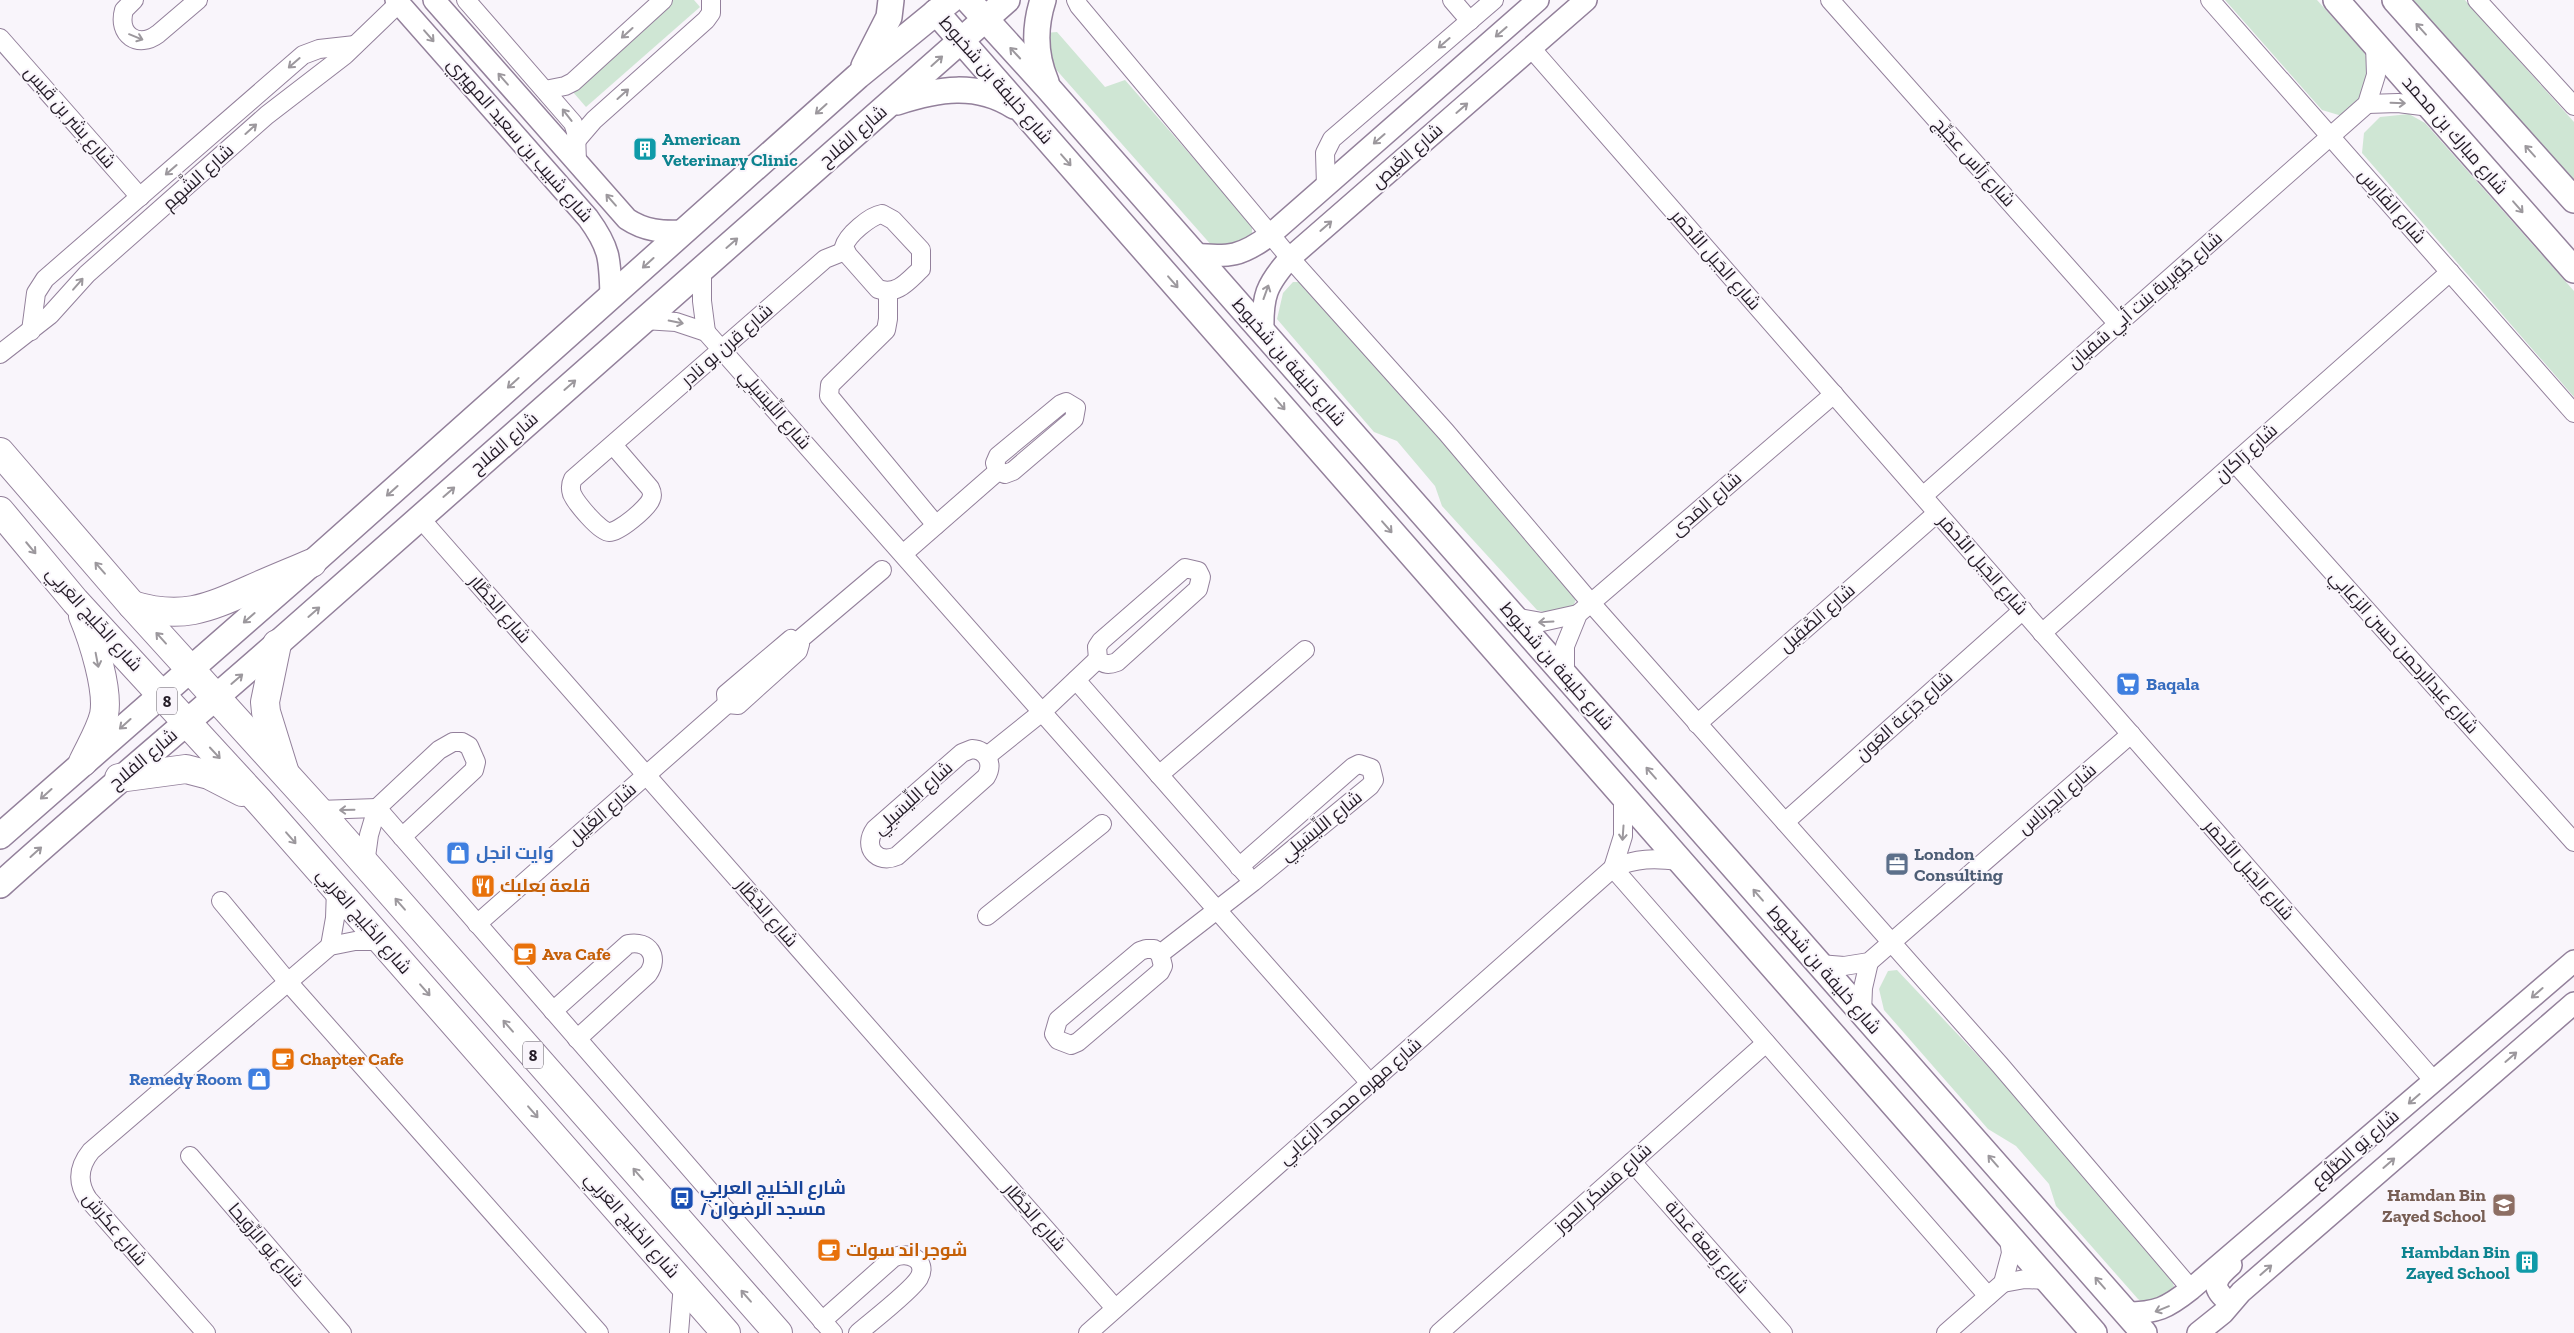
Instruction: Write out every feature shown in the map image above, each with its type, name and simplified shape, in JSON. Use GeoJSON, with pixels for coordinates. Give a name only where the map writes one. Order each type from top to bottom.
{"type":"FeatureCollection","features":[{"type":"Feature","properties":{"kind":"highway","name":"8"},"geometry":{"type":"LineString","coordinates":[[0,452],[132,605],[287,779],[318,810],[778,1333]]}},
{"type":"Feature","properties":{"kind":"highway","name":"شارع الخَلِيج العَربِي"},"geometry":{"type":"LineString","coordinates":[[0,511],[76,601],[259,801],[726,1333]]}},
{"type":"Feature","properties":{"kind":"highway"},"geometry":{"type":"LineString","coordinates":[[132,605],[166,613],[194,611],[214,606],[312,563]]}},
{"type":"Feature","properties":{"kind":"highway"},"geometry":{"type":"LineString","coordinates":[[76,601],[95,648],[105,704],[102,722],[83,762]]}},
{"type":"Feature","properties":{"kind":"highway"},"geometry":{"type":"LineString","coordinates":[[277,644],[267,685],[266,712],[287,779]]}},
{"type":"Feature","properties":{"kind":"highway"},"geometry":{"type":"LineString","coordinates":[[120,778],[177,769],[194,770],[210,775],[259,801]]}},
{"type":"Feature","properties":{"kind":"main road"},"geometry":{"type":"LineString","coordinates":[[858,76],[890,17],[891,0]]}},
{"type":"Feature","properties":{"kind":"main road","name":"شارع خليفة بن شخبوط"},"geometry":{"type":"LineString","coordinates":[[968,0],[1049,89],[2144,1333]]}},
{"type":"Feature","properties":{"kind":"main road","name":"شارع الفلاح"},"geometry":{"type":"LineString","coordinates":[[0,885],[120,778],[187,723],[277,644],[1007,0]]}},
{"type":"Feature","properties":{"kind":"main road"},"geometry":{"type":"LineString","coordinates":[[1043,0],[1035,32],[1040,68],[1049,89]]}},
{"type":"Feature","properties":{"kind":"main road","name":"شارع مبارك بن محمد"},"geometry":{"type":"LineString","coordinates":[[2336,0],[2574,270]]}},
{"type":"Feature","properties":{"kind":"main road"},"geometry":{"type":"LineString","coordinates":[[2395,0],[2574,200]]}},
{"type":"Feature","properties":{"kind":"main road","name":"شارع الفلاح"},"geometry":{"type":"LineString","coordinates":[[0,836],[160,694],[312,563],[937,4]]}},
{"type":"Feature","properties":{"kind":"main road","name":"شارع خليفة بن شخبوط"},"geometry":{"type":"LineString","coordinates":[[937,4],[960,41],[2094,1333]]}},
{"type":"Feature","properties":{"kind":"main road"},"geometry":{"type":"LineString","coordinates":[[888,105],[938,91],[969,90],[988,93],[1022,110]]}},
{"type":"Feature","properties":{"kind":"street"},"geometry":{"type":"LineString","coordinates":[[134,0],[124,10],[123,27],[128,34],[143,41],[158,34],[198,0]]}},
{"type":"Feature","properties":{"kind":"street","name":"شارع شبيب بن سعيد المهيري"},"geometry":{"type":"LineString","coordinates":[[434,0],[631,222],[656,231],[683,231]]}},
{"type":"Feature","properties":{"kind":"street"},"geometry":{"type":"LineString","coordinates":[[466,0],[573,123],[577,162]]}},
{"type":"Feature","properties":{"kind":"street"},"geometry":{"type":"LineString","coordinates":[[545,90],[565,86],[573,82],[663,0]]}},
{"type":"Feature","properties":{"kind":"street"},"geometry":{"type":"LineString","coordinates":[[576,141],[594,120],[706,20],[711,13],[711,0]]}},
{"type":"Feature","properties":{"kind":"street"},"geometry":{"type":"LineString","coordinates":[[1076,0],[1079,6],[1270,235],[1446,432],[1585,609],[1697,724],[1785,822],[2000,1065],[2191,1289]]}},
{"type":"Feature","properties":{"kind":"street"},"geometry":{"type":"LineString","coordinates":[[1452,0],[1470,21]]}},
{"type":"Feature","properties":{"kind":"street"},"geometry":{"type":"LineString","coordinates":[[1326,186],[1325,153],[1332,139],[1494,0]]}},
{"type":"Feature","properties":{"kind":"street","name":"شارع الغَيص"},"geometry":{"type":"LineString","coordinates":[[1194,254],[1216,257],[1235,255],[1252,249],[1538,0]]}},
{"type":"Feature","properties":{"kind":"street","name":"شارع الغَيص"},"geometry":{"type":"LineString","coordinates":[[1263,332],[1262,310],[1265,292],[1274,276],[1290,258],[1586,0]]}},
{"type":"Feature","properties":{"kind":"street","name":"شارع رَأس عجَيِّج"},"geometry":{"type":"LineString","coordinates":[[1830,0],[2118,324]]}},
{"type":"Feature","properties":{"kind":"street","name":"شارع الفَارِس"},"geometry":{"type":"LineString","coordinates":[[2210,0],[2574,413]]}},
{"type":"Feature","properties":{"kind":"street"},"geometry":{"type":"LineString","coordinates":[[2477,0],[2574,106]]}},
{"type":"Feature","properties":{"kind":"street","name":"شارع شبيب بن سعيد المهيري"},"geometry":{"type":"LineString","coordinates":[[398,2],[588,218],[607,247],[611,266],[611,296]]}},
{"type":"Feature","properties":{"kind":"street","name":"شارع الشَّهم"},"geometry":{"type":"LineString","coordinates":[[0,354],[56,309],[87,274],[267,115],[332,66],[398,2]]}},
{"type":"Feature","properties":{"kind":"street","name":"شارع بِشر بن قَيس"},"geometry":{"type":"LineString","coordinates":[[0,38],[140,197]]}},
{"type":"Feature","properties":{"kind":"street"},"geometry":{"type":"LineString","coordinates":[[2375,44],[2376,75],[2367,104],[2398,103],[2430,106]]}},
{"type":"Feature","properties":{"kind":"street"},"geometry":{"type":"LineString","coordinates":[[31,330],[38,288],[140,197],[303,55],[313,50],[355,45]]}},
{"type":"Feature","properties":{"kind":"street","name":"شارع الجَبل الأحمَر"},"geometry":{"type":"LineString","coordinates":[[1532,48],[2434,1081]]}},
{"type":"Feature","properties":{"kind":"street"},"geometry":{"type":"LineString","coordinates":[[324,49],[331,56],[332,66]]}},
{"type":"Feature","properties":{"kind":"street","name":"شارع جُوَيرِية بنت أبي سُفيان"},"geometry":{"type":"LineString","coordinates":[[1923,496],[2367,104]]}},
{"type":"Feature","properties":{"kind":"street"},"geometry":{"type":"LineString","coordinates":[[882,214],[893,220],[921,250],[923,258],[921,269],[899,289],[888,291],[878,289],[845,251],[846,240],[873,217],[882,214]]}},
{"type":"Feature","properties":{"kind":"street","name":"شارع قرن بو نادر"},"geometry":{"type":"LineString","coordinates":[[613,445],[650,488],[652,496],[649,504],[620,529],[610,532],[601,530],[574,497],[571,488],[573,478],[825,259],[845,251]]}},
{"type":"Feature","properties":{"kind":"street"},"geometry":{"type":"LineString","coordinates":[[702,270],[702,301],[706,332]]}},
{"type":"Feature","properties":{"kind":"street","name":"شارع رَاكان"},"geometry":{"type":"LineString","coordinates":[[2042,633],[2450,272]]}},
{"type":"Feature","properties":{"kind":"street"},"geometry":{"type":"LineString","coordinates":[[38,288],[40,300],[44,304],[56,309]]}},
{"type":"Feature","properties":{"kind":"street"},"geometry":{"type":"LineString","coordinates":[[888,291],[886,330],[830,385],[829,396],[936,525]]}},
{"type":"Feature","properties":{"kind":"street","name":"شارع اللِّيسَيلِي"},"geometry":{"type":"LineString","coordinates":[[644,320],[676,322],[706,332],[1370,1083]]}},
{"type":"Feature","properties":{"kind":"street","name":"شارع المَدى"},"geometry":{"type":"LineString","coordinates":[[1565,675],[1565,646],[1585,609],[1834,394]]}},
{"type":"Feature","properties":{"kind":"street"},"geometry":{"type":"LineString","coordinates":[[1066,402],[1076,408],[1074,418],[1013,471],[1005,474],[998,471],[995,464],[998,456],[1061,404],[1066,402]]}},
{"type":"Feature","properties":{"kind":"street","name":"شارع عبدالرحمن حسن الزعابي"},"geometry":{"type":"LineString","coordinates":[[2234,463],[2574,842]]}},
{"type":"Feature","properties":{"kind":"street"},"geometry":{"type":"LineString","coordinates":[[903,554],[998,471]]}},
{"type":"Feature","properties":{"kind":"street","name":"شارع الصَّقِيل"},"geometry":{"type":"LineString","coordinates":[[1697,724],[1937,513]]}},
{"type":"Feature","properties":{"kind":"street","name":"شارع الخِطَّار"},"geometry":{"type":"LineString","coordinates":[[420,518],[1116,1308]]}},
{"type":"Feature","properties":{"kind":"street"},"geometry":{"type":"LineString","coordinates":[[1185,568],[1198,571],[1201,577],[1198,589],[1117,662],[1110,665],[1103,664],[1098,659],[1096,654],[1097,647],[1101,641],[1180,571],[1185,568]]}},
{"type":"Feature","properties":{"kind":"street","name":"شارع الغَلِيل"},"geometry":{"type":"LineString","coordinates":[[477,924],[727,704],[726,694],[787,640],[798,641],[882,570]]}},
{"type":"Feature","properties":{"kind":"street","name":"شارع المَدى"},"geometry":{"type":"LineString","coordinates":[[1513,616],[1542,622],[1585,609]]}},
{"type":"Feature","properties":{"kind":"street","name":"شارع جَزعة العَون"},"geometry":{"type":"LineString","coordinates":[[1785,822],[2023,610]]}},
{"type":"Feature","properties":{"kind":"street"},"geometry":{"type":"LineString","coordinates":[[1160,775],[1305,650]]}},
{"type":"Feature","properties":{"kind":"street"},"geometry":{"type":"LineString","coordinates":[[987,756],[1042,712],[1098,659]]}},
{"type":"Feature","properties":{"kind":"street"},"geometry":{"type":"LineString","coordinates":[[1076,680],[1253,882]]}},
{"type":"Feature","properties":{"kind":"street","name":"شارع الجِرناس"},"geometry":{"type":"LineString","coordinates":[[1869,962],[2131,734]]}},
{"type":"Feature","properties":{"kind":"street"},"geometry":{"type":"LineString","coordinates":[[365,864],[369,835],[377,808],[445,744],[462,742],[469,746],[476,762],[474,770],[402,838]]}},
{"type":"Feature","properties":{"kind":"street","name":"شارع اللِّيسَيلِي"},"geometry":{"type":"LineString","coordinates":[[972,749],[978,750],[987,756],[990,767],[986,777],[897,856],[889,860],[880,859],[873,853],[869,845],[870,836],[875,829],[962,753],[972,749]]}},
{"type":"Feature","properties":{"kind":"street","name":"شارع اللِّيسَيلِي"},"geometry":{"type":"LineString","coordinates":[[1160,954],[1218,910],[1370,786],[1374,780],[1371,768],[1359,764],[1353,767],[1240,866]]}},
{"type":"Feature","properties":{"kind":"street","name":"شارع مهره محمد الزعابي"},"geometry":{"type":"LineString","coordinates":[[1613,868],[1624,836],[1623,796]]}},
{"type":"Feature","properties":{"kind":"street"},"geometry":{"type":"LineString","coordinates":[[318,810],[377,808]]}},
{"type":"Feature","properties":{"kind":"street"},"geometry":{"type":"LineString","coordinates":[[377,808],[828,1327],[893,1258],[907,1254],[914,1256],[921,1269],[916,1282],[858,1333]]}},
{"type":"Feature","properties":{"kind":"street"},"geometry":{"type":"LineString","coordinates":[[987,916],[1102,824]]}},
{"type":"Feature","properties":{"kind":"street","name":"شارع مهره محمد الزعابي"},"geometry":{"type":"LineString","coordinates":[[1088,1333],[1613,868],[1630,861],[1647,858],[1679,861]]}},
{"type":"Feature","properties":{"kind":"street"},"geometry":{"type":"LineString","coordinates":[[1613,868],[1988,1296]]}},
{"type":"Feature","properties":{"kind":"street"},"geometry":{"type":"LineString","coordinates":[[330,946],[335,918],[336,889]]}},
{"type":"Feature","properties":{"kind":"street"},"geometry":{"type":"LineString","coordinates":[[221,902],[288,982],[598,1333]]}},
{"type":"Feature","properties":{"kind":"street","name":"شارع عكرش"},"geometry":{"type":"LineString","coordinates":[[206,1333],[88,1200],[81,1186],[80,1171],[82,1164],[91,1151],[330,946],[355,941],[382,940]]}},
{"type":"Feature","properties":{"kind":"street"},"geometry":{"type":"LineString","coordinates":[[553,1012],[628,944],[637,942],[645,945],[651,951],[654,959],[653,967],[648,974],[577,1039]]}},
{"type":"Feature","properties":{"kind":"street"},"geometry":{"type":"LineString","coordinates":[[1146,949],[1154,950],[1160,954],[1162,966],[1160,972],[1093,1029],[1071,1045],[1058,1040],[1054,1034],[1055,1027],[1073,1008],[1140,951],[1146,949]]}},
{"type":"Feature","properties":{"kind":"street","name":"شارع يَو الضُّلُوع"},"geometry":{"type":"LineString","coordinates":[[2126,1313],[2157,1312],[2168,1307],[2191,1289],[2574,961]]}},
{"type":"Feature","properties":{"kind":"street"},"geometry":{"type":"LineString","coordinates":[[1819,964],[1844,966],[1869,962],[1863,988],[1862,1013]]}},
{"type":"Feature","properties":{"kind":"street","name":"شارع يَو الضُّلُوع"},"geometry":{"type":"LineString","coordinates":[[2198,1333],[2241,1292],[2574,1003]]}},
{"type":"Feature","properties":{"kind":"street","name":"شارع مَسكَر الحوز"},"geometry":{"type":"LineString","coordinates":[[1439,1333],[1766,1043]]}},
{"type":"Feature","properties":{"kind":"street","name":"شارع يَو الرِّوَيحا"},"geometry":{"type":"LineString","coordinates":[[190,1156],[342,1333]]}},
{"type":"Feature","properties":{"kind":"street","name":"شارع رِقعة عَدلة"},"geometry":{"type":"LineString","coordinates":[[1632,1162],[1783,1333]]}},
{"type":"Feature","properties":{"kind":"street"},"geometry":{"type":"LineString","coordinates":[[2230,1303],[2218,1291],[2218,1278],[2264,1237],[2274,1218]]}},
{"type":"Feature","properties":{"kind":"street"},"geometry":{"type":"LineString","coordinates":[[2003,1283],[2010,1253],[2008,1233]]}},
{"type":"Feature","properties":{"kind":"street"},"geometry":{"type":"LineString","coordinates":[[1946,1333],[2003,1283],[2025,1279],[2048,1280]]}},
{"type":"Feature","properties":{"kind":"street"},"geometry":{"type":"LineString","coordinates":[[678,1333],[683,1284]]}},
{"type":"Feature","properties":{"kind":"green space"},"geometry":{"type":"Polygon","coordinates":[[[661,0],[694,0],[700,7],[586,107],[566,84],[661,0]]]}},
{"type":"Feature","properties":{"kind":"green space"},"geometry":{"type":"Polygon","coordinates":[[[2225,0],[2317,0],[2364,52],[2374,76],[2359,102],[2342,116],[2322,110],[2225,0]]]}},
{"type":"Feature","properties":{"kind":"green space"},"geometry":{"type":"Polygon","coordinates":[[[2408,0],[2465,0],[2574,122],[2574,183],[2408,0]]]}},
{"type":"Feature","properties":{"kind":"green space"},"geometry":{"type":"Polygon","coordinates":[[[1057,32],[1105,87],[1125,80],[1252,225],[1252,241],[1213,247],[1045,57],[1045,33],[1057,32]]]}},
{"type":"Feature","properties":{"kind":"green space"},"geometry":{"type":"Polygon","coordinates":[[[2409,114],[2425,123],[2574,291],[2574,397],[2362,153],[2364,133],[2380,117],[2409,114]]]}},
{"type":"Feature","properties":{"kind":"green space"},"geometry":{"type":"Polygon","coordinates":[[[1293,282],[1301,282],[1480,481],[1578,594],[1571,612],[1554,615],[1537,610],[1442,506],[1435,486],[1397,441],[1374,432],[1277,319],[1283,293],[1293,282]]]}},
{"type":"Feature","properties":{"kind":"green space"},"geometry":{"type":"Polygon","coordinates":[[[1897,970],[2064,1147],[2167,1269],[2178,1296],[2151,1307],[2138,1299],[2056,1206],[2049,1184],[2016,1146],[1988,1129],[1884,1010],[1879,989],[1888,971],[1897,970]]]}},
{"type":"Feature","properties":{"kind":"place","name":"American Veterinary Clinic"},"geometry":{"type":"Point","coordinates":[645,149]}},
{"type":"Feature","properties":{"kind":"place","name":"Baqala"},"geometry":{"type":"Point","coordinates":[2128,684]}},
{"type":"Feature","properties":{"kind":"place","name":"وايت انجل"},"geometry":{"type":"Point","coordinates":[458,853]}},
{"type":"Feature","properties":{"kind":"place","name":"London Consulting"},"geometry":{"type":"Point","coordinates":[1897,864]}},
{"type":"Feature","properties":{"kind":"place","name":"قلعة بعلبك"},"geometry":{"type":"Point","coordinates":[483,886]}},
{"type":"Feature","properties":{"kind":"place","name":"Ava Cafe"},"geometry":{"type":"Point","coordinates":[525,954]}},
{"type":"Feature","properties":{"kind":"place","name":"Chapter Cafe"},"geometry":{"type":"Point","coordinates":[283,1059]}},
{"type":"Feature","properties":{"kind":"place","name":"Remedy Room"},"geometry":{"type":"Point","coordinates":[259,1079]}},
{"type":"Feature","properties":{"kind":"place","name":"شارع الخليج العربي / مسجد الرضوان"},"geometry":{"type":"Point","coordinates":[682,1198]}},
{"type":"Feature","properties":{"kind":"place","name":"Hamdan Bin Zayed School"},"geometry":{"type":"Point","coordinates":[2504,1205]}},
{"type":"Feature","properties":{"kind":"place","name":"شوجر اند سولت"},"geometry":{"type":"Point","coordinates":[829,1250]}},
{"type":"Feature","properties":{"kind":"place","name":"Hambdan Bin Zayed School"},"geometry":{"type":"Point","coordinates":[2527,1262]}}]}
